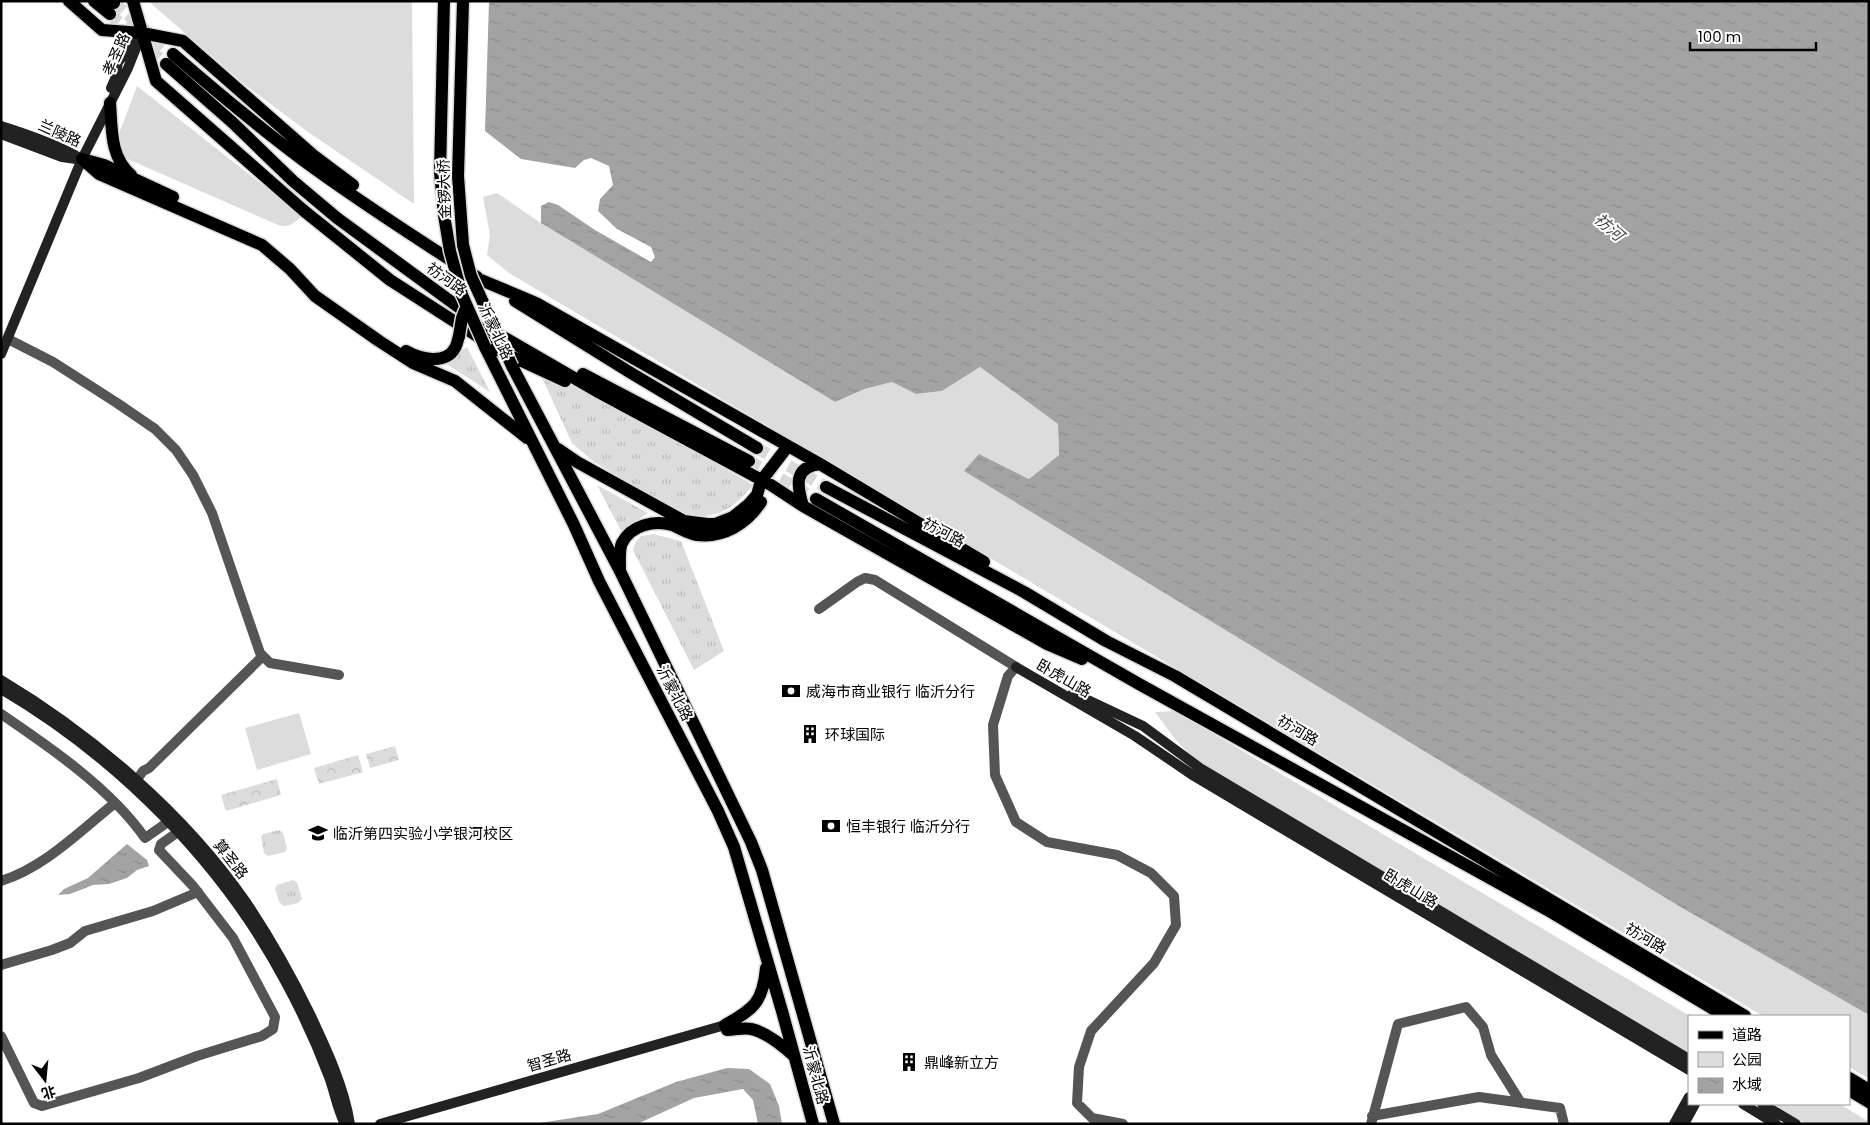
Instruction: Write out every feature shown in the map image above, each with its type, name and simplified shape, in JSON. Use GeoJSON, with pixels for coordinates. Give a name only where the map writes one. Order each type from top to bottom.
{"type":"FeatureCollection","features":[{"type":"Feature","properties":{"kind":"main road","name":"祊河路"},"geometry":{"type":"LineString","coordinates":[[69,1],[102,30],[142,33],[183,41],[313,155],[422,242]]}},
{"type":"Feature","properties":{"kind":"main road"},"geometry":{"type":"LineString","coordinates":[[94,1],[112,6]]}},
{"type":"Feature","properties":{"kind":"main road"},"geometry":{"type":"LineString","coordinates":[[133,1],[156,81],[303,210],[390,280],[502,352],[662,426]]}},
{"type":"Feature","properties":{"kind":"main road","name":"金锣大桥"},"geometry":{"type":"LineString","coordinates":[[444,1],[440,172],[450,251],[462,295]]}},
{"type":"Feature","properties":{"kind":"main road","name":"金锣大桥"},"geometry":{"type":"LineString","coordinates":[[463,1],[458,176],[463,245],[470,276],[512,366]]}},
{"type":"Feature","properties":{"kind":"main road","name":"祊河路"},"geometry":{"type":"LineString","coordinates":[[749,461],[561,362],[486,328],[337,218],[293,181],[169,59],[316,169],[422,242],[631,373],[757,448]]}},
{"type":"Feature","properties":{"kind":"main road"},"geometry":{"type":"LineString","coordinates":[[110,103],[114,146],[122,167],[137,180]]}},
{"type":"Feature","properties":{"kind":"main road"},"geometry":{"type":"LineString","coordinates":[[82,159],[104,165],[266,239],[316,291],[389,341],[418,357],[434,359],[448,357],[456,348],[466,308]]}},
{"type":"Feature","properties":{"kind":"main road"},"geometry":{"type":"LineString","coordinates":[[82,159],[99,174],[262,245],[284,264],[315,296],[378,341],[413,363],[455,381],[530,440]]}},
{"type":"Feature","properties":{"kind":"main road"},"geometry":{"type":"LineString","coordinates":[[303,210],[396,261]]}},
{"type":"Feature","properties":{"kind":"main road"},"geometry":{"type":"LineString","coordinates":[[481,280],[536,303],[820,464],[1175,676]]}},
{"type":"Feature","properties":{"kind":"main road","name":"沂蒙北路"},"geometry":{"type":"LineString","coordinates":[[462,295],[484,347],[574,525],[599,581],[718,811],[734,847],[813,1124]]}},
{"type":"Feature","properties":{"kind":"main road"},"geometry":{"type":"LineString","coordinates":[[486,328],[766,483],[803,506],[1047,644],[1139,684]]}},
{"type":"Feature","properties":{"kind":"main road","name":"沂蒙北路"},"geometry":{"type":"LineString","coordinates":[[512,366],[557,448],[620,571],[751,842],[762,870],[834,1124]]}},
{"type":"Feature","properties":{"kind":"main road"},"geometry":{"type":"LineString","coordinates":[[557,448],[577,462],[684,521],[715,524],[733,517],[742,511],[757,495],[788,446]]}},
{"type":"Feature","properties":{"kind":"main road"},"geometry":{"type":"LineString","coordinates":[[803,506],[797,487],[798,480],[803,471],[812,465],[820,464]]}},
{"type":"Feature","properties":{"kind":"main road"},"geometry":{"type":"LineString","coordinates":[[620,571],[621,544],[633,529],[652,522],[670,525],[696,535],[718,534],[744,522],[756,509],[766,483]]}},
{"type":"Feature","properties":{"kind":"main road","name":"祊河路"},"geometry":{"type":"LineString","coordinates":[[826,487],[1024,592],[1106,640],[1175,676],[1743,1015]]}},
{"type":"Feature","properties":{"kind":"main road","name":"祊河路"},"geometry":{"type":"LineString","coordinates":[[816,499],[1139,684],[1551,912],[1723,1015]]}},
{"type":"Feature","properties":{"kind":"main road"},"geometry":{"type":"LineString","coordinates":[[1551,912],[1616,960],[1706,1015]]}},
{"type":"Feature","properties":{"kind":"main road"},"geometry":{"type":"LineString","coordinates":[[726,1028],[745,1014],[759,998],[764,987],[767,960]]}},
{"type":"Feature","properties":{"kind":"main road"},"geometry":{"type":"LineString","coordinates":[[726,1028],[751,1028],[776,1042],[795,1057]]}},
{"type":"Feature","properties":{"kind":"main road"},"geometry":{"type":"LineString","coordinates":[[1850,1079],[1869,1090]]}},
{"type":"Feature","properties":{"kind":"main road"},"geometry":{"type":"LineString","coordinates":[[1850,1091],[1869,1102]]}},
{"type":"Feature","properties":{"kind":"main road"},"geometry":{"type":"LineString","coordinates":[[1850,1100],[1869,1110]]}},
{"type":"Feature","properties":{"kind":"street","name":"孝圣路"},"geometry":{"type":"LineString","coordinates":[[1,354],[4,339],[82,159],[128,68],[142,33]]}},
{"type":"Feature","properties":{"kind":"street","name":"孝圣路"},"geometry":{"type":"LineString","coordinates":[[82,159],[87,138],[115,80],[118,62],[142,33]]}},
{"type":"Feature","properties":{"kind":"street","name":"兰陵路"},"geometry":{"type":"LineString","coordinates":[[1,126],[41,139],[82,159]]}},
{"type":"Feature","properties":{"kind":"street","name":"兰陵路"},"geometry":{"type":"LineString","coordinates":[[1,134],[62,157],[82,159]]}},
{"type":"Feature","properties":{"kind":"street"},"geometry":{"type":"LineString","coordinates":[[4,339],[54,362],[155,429],[176,450],[193,475],[212,513],[260,653],[270,663],[339,674]]}},
{"type":"Feature","properties":{"kind":"street"},"geometry":{"type":"LineString","coordinates":[[819,610],[857,582],[865,578],[875,580],[1016,667],[1008,676],[993,725],[995,775],[1016,822],[1048,842],[1117,855],[1152,873],[1174,896],[1176,925],[1154,963],[1091,1031],[1079,1066],[1077,1103],[1092,1118],[1123,1124]]}},
{"type":"Feature","properties":{"kind":"street"},"geometry":{"type":"LineString","coordinates":[[136,781],[144,771],[264,656]]}},
{"type":"Feature","properties":{"kind":"street","name":"卧虎山路"},"geometry":{"type":"LineString","coordinates":[[1016,667],[1143,726],[1200,768],[1688,1058]]}},
{"type":"Feature","properties":{"kind":"street","name":"卧虎山路"},"geometry":{"type":"LineString","coordinates":[[1016,667],[1135,736],[1194,776],[1688,1069]]}},
{"type":"Feature","properties":{"kind":"street","name":"算圣路"},"geometry":{"type":"LineString","coordinates":[[1,680],[24,693],[108,756],[198,842],[245,902],[292,978],[323,1041],[337,1076],[350,1124]]}},
{"type":"Feature","properties":{"kind":"street","name":"算圣路"},"geometry":{"type":"LineString","coordinates":[[1,689],[20,700],[103,762],[168,822],[214,873],[239,906],[285,981],[316,1044],[345,1124]]}},
{"type":"Feature","properties":{"kind":"street"},"geometry":{"type":"LineString","coordinates":[[1,714],[46,744],[115,803],[131,818],[145,838],[168,822]]}},
{"type":"Feature","properties":{"kind":"street"},"geometry":{"type":"LineString","coordinates":[[1,881],[12,878],[54,854],[115,803]]}},
{"type":"Feature","properties":{"kind":"street"},"geometry":{"type":"LineString","coordinates":[[1,1036],[34,1103],[42,1106],[139,1078],[197,1056],[262,1036],[273,1029],[275,1017],[233,938],[198,892],[159,850],[161,844],[178,832]]}},
{"type":"Feature","properties":{"kind":"street"},"geometry":{"type":"LineString","coordinates":[[1,965],[52,950],[70,943],[85,931],[153,911],[198,892]]}},
{"type":"Feature","properties":{"kind":"street"},"geometry":{"type":"LineString","coordinates":[[1521,1102],[1491,1055],[1483,1027],[1466,1007],[1398,1024],[1372,1120],[1478,1097],[1560,1108],[1564,1124]]}},
{"type":"Feature","properties":{"kind":"street","name":"智圣路"},"geometry":{"type":"LineString","coordinates":[[380,1124],[726,1028]]}},
{"type":"Feature","properties":{"kind":"street","name":"智圣路"},"geometry":{"type":"LineString","coordinates":[[400,1124],[726,1028]]}},
{"type":"Feature","properties":{"kind":"street"},"geometry":{"type":"LineString","coordinates":[[1674,1124],[1688,1099]]}},
{"type":"Feature","properties":{"kind":"street"},"geometry":{"type":"LineString","coordinates":[[1684,1124],[1695,1105]]}},
{"type":"Feature","properties":{"kind":"street"},"geometry":{"type":"LineString","coordinates":[[1745,1105],[1776,1124]]}},
{"type":"Feature","properties":{"kind":"street"},"geometry":{"type":"LineString","coordinates":[[1764,1105],[1796,1124]]}},
{"type":"Feature","properties":{"kind":"green space"},"geometry":{"type":"Polygon","coordinates":[[[148,1],[412,1],[414,204],[308,132],[244,84],[148,1]]]}},
{"type":"Feature","properties":{"kind":"green space"},"geometry":{"type":"Polygon","coordinates":[[[137,86],[302,216],[294,223],[278,225],[123,157],[117,139],[137,86]]]}},
{"type":"Feature","properties":{"kind":"green space"},"geometry":{"type":"Polygon","coordinates":[[[497,193],[541,223],[835,402],[866,389],[892,382],[916,394],[942,391],[980,367],[1058,424],[1059,455],[1029,479],[979,454],[1684,909],[1869,1015],[1869,1079],[1850,1068],[1850,1015],[1761,1015],[509,273],[487,255],[490,235],[483,197],[497,193]]]}},
{"type":"Feature","properties":{"kind":"green space"},"geometry":{"type":"Polygon","coordinates":[[[467,347],[490,392],[445,363],[467,347]]]}},
{"type":"Feature","properties":{"kind":"green space"},"geometry":{"type":"Polygon","coordinates":[[[533,358],[753,485],[738,501],[723,511],[706,516],[684,515],[594,462],[572,443],[533,358]]]}},
{"type":"Feature","properties":{"kind":"green space"},"geometry":{"type":"Polygon","coordinates":[[[597,485],[648,513],[621,531],[597,485]]]}},
{"type":"Feature","properties":{"kind":"green space"},"geometry":{"type":"Polygon","coordinates":[[[653,534],[681,541],[724,651],[694,670],[633,550],[635,543],[641,536],[653,534]]]}},
{"type":"Feature","properties":{"kind":"green space"},"geometry":{"type":"Polygon","coordinates":[[[1175,711],[1688,1015],[1688,1053],[1193,758],[1175,739],[1155,712],[1175,711]]]}},
{"type":"Feature","properties":{"kind":"green space"},"geometry":{"type":"Polygon","coordinates":[[[299,713],[311,754],[257,770],[245,728],[299,713]]]}},
{"type":"Feature","properties":{"kind":"green space"},"geometry":{"type":"Polygon","coordinates":[[[395,746],[399,760],[370,768],[366,754],[395,746]]]}},
{"type":"Feature","properties":{"kind":"green space"},"geometry":{"type":"Polygon","coordinates":[[[358,755],[363,772],[319,784],[314,768],[358,755]]]}},
{"type":"Feature","properties":{"kind":"green space"},"geometry":{"type":"Polygon","coordinates":[[[277,779],[281,795],[226,811],[221,795],[277,779]]]}},
{"type":"Feature","properties":{"kind":"green space"},"geometry":{"type":"Polygon","coordinates":[[[279,830],[283,833],[287,848],[285,852],[268,856],[264,853],[261,837],[263,834],[279,830]]]}},
{"type":"Feature","properties":{"kind":"green space"},"geometry":{"type":"Polygon","coordinates":[[[293,880],[297,882],[302,899],[298,903],[284,906],[279,902],[275,888],[277,885],[293,880]]]}},
{"type":"Feature","properties":{"kind":"green space"},"geometry":{"type":"Polygon","coordinates":[[[1775,1105],[1842,1105],[1869,1122],[1869,1124],[1806,1124],[1775,1105]]]}},
{"type":"Feature","properties":{"kind":"water","name":"祊河"},"geometry":{"type":"Polygon","coordinates":[[[489,1],[1869,1],[1869,1015],[1684,909],[964,471],[979,454],[1029,479],[1059,455],[1058,424],[980,367],[942,391],[916,394],[892,382],[865,389],[835,402],[541,223],[541,206],[549,202],[558,205],[595,230],[651,262],[655,257],[651,247],[617,229],[598,211],[600,199],[613,185],[609,166],[591,158],[584,160],[575,168],[521,159],[485,131],[489,1]]]}},
{"type":"Feature","properties":{"kind":"water"},"geometry":{"type":"Polygon","coordinates":[[[127,844],[147,860],[149,866],[137,870],[127,878],[109,884],[93,885],[70,894],[58,895],[64,889],[88,878],[127,844]]]}},
{"type":"Feature","properties":{"kind":"water"},"geometry":{"type":"Polygon","coordinates":[[[727,1068],[749,1069],[770,1084],[779,1106],[782,1124],[758,1124],[753,1100],[743,1089],[694,1098],[637,1124],[533,1124],[598,1114],[676,1082],[727,1068]]]}},
{"type":"Feature","properties":{"kind":"tunnel"},"geometry":{"type":"LineString","coordinates":[[114,3],[173,54]]}},
{"type":"Feature","properties":{"kind":"tunnel"},"geometry":{"type":"LineString","coordinates":[[110,14],[166,64]]}},
{"type":"Feature","properties":{"kind":"tunnel"},"geometry":{"type":"LineString","coordinates":[[757,448],[826,487]]}},
{"type":"Feature","properties":{"kind":"tunnel"},"geometry":{"type":"LineString","coordinates":[[749,461],[816,499]]}},
{"type":"Feature","properties":{"kind":"place","name":"威海市商业银行 临沂分行"},"geometry":{"type":"Point","coordinates":[791,691]}},
{"type":"Feature","properties":{"kind":"place","name":"环球国际"},"geometry":{"type":"Point","coordinates":[810,734]}},
{"type":"Feature","properties":{"kind":"place","name":"恒丰银行 临沂分行"},"geometry":{"type":"Point","coordinates":[831,826]}},
{"type":"Feature","properties":{"kind":"place","name":"临沂第四实验小学银河校区"},"geometry":{"type":"Point","coordinates":[318,833]}},
{"type":"Feature","properties":{"kind":"place","name":"鼎峰新立方"},"geometry":{"type":"Point","coordinates":[909,1062]}}]}
